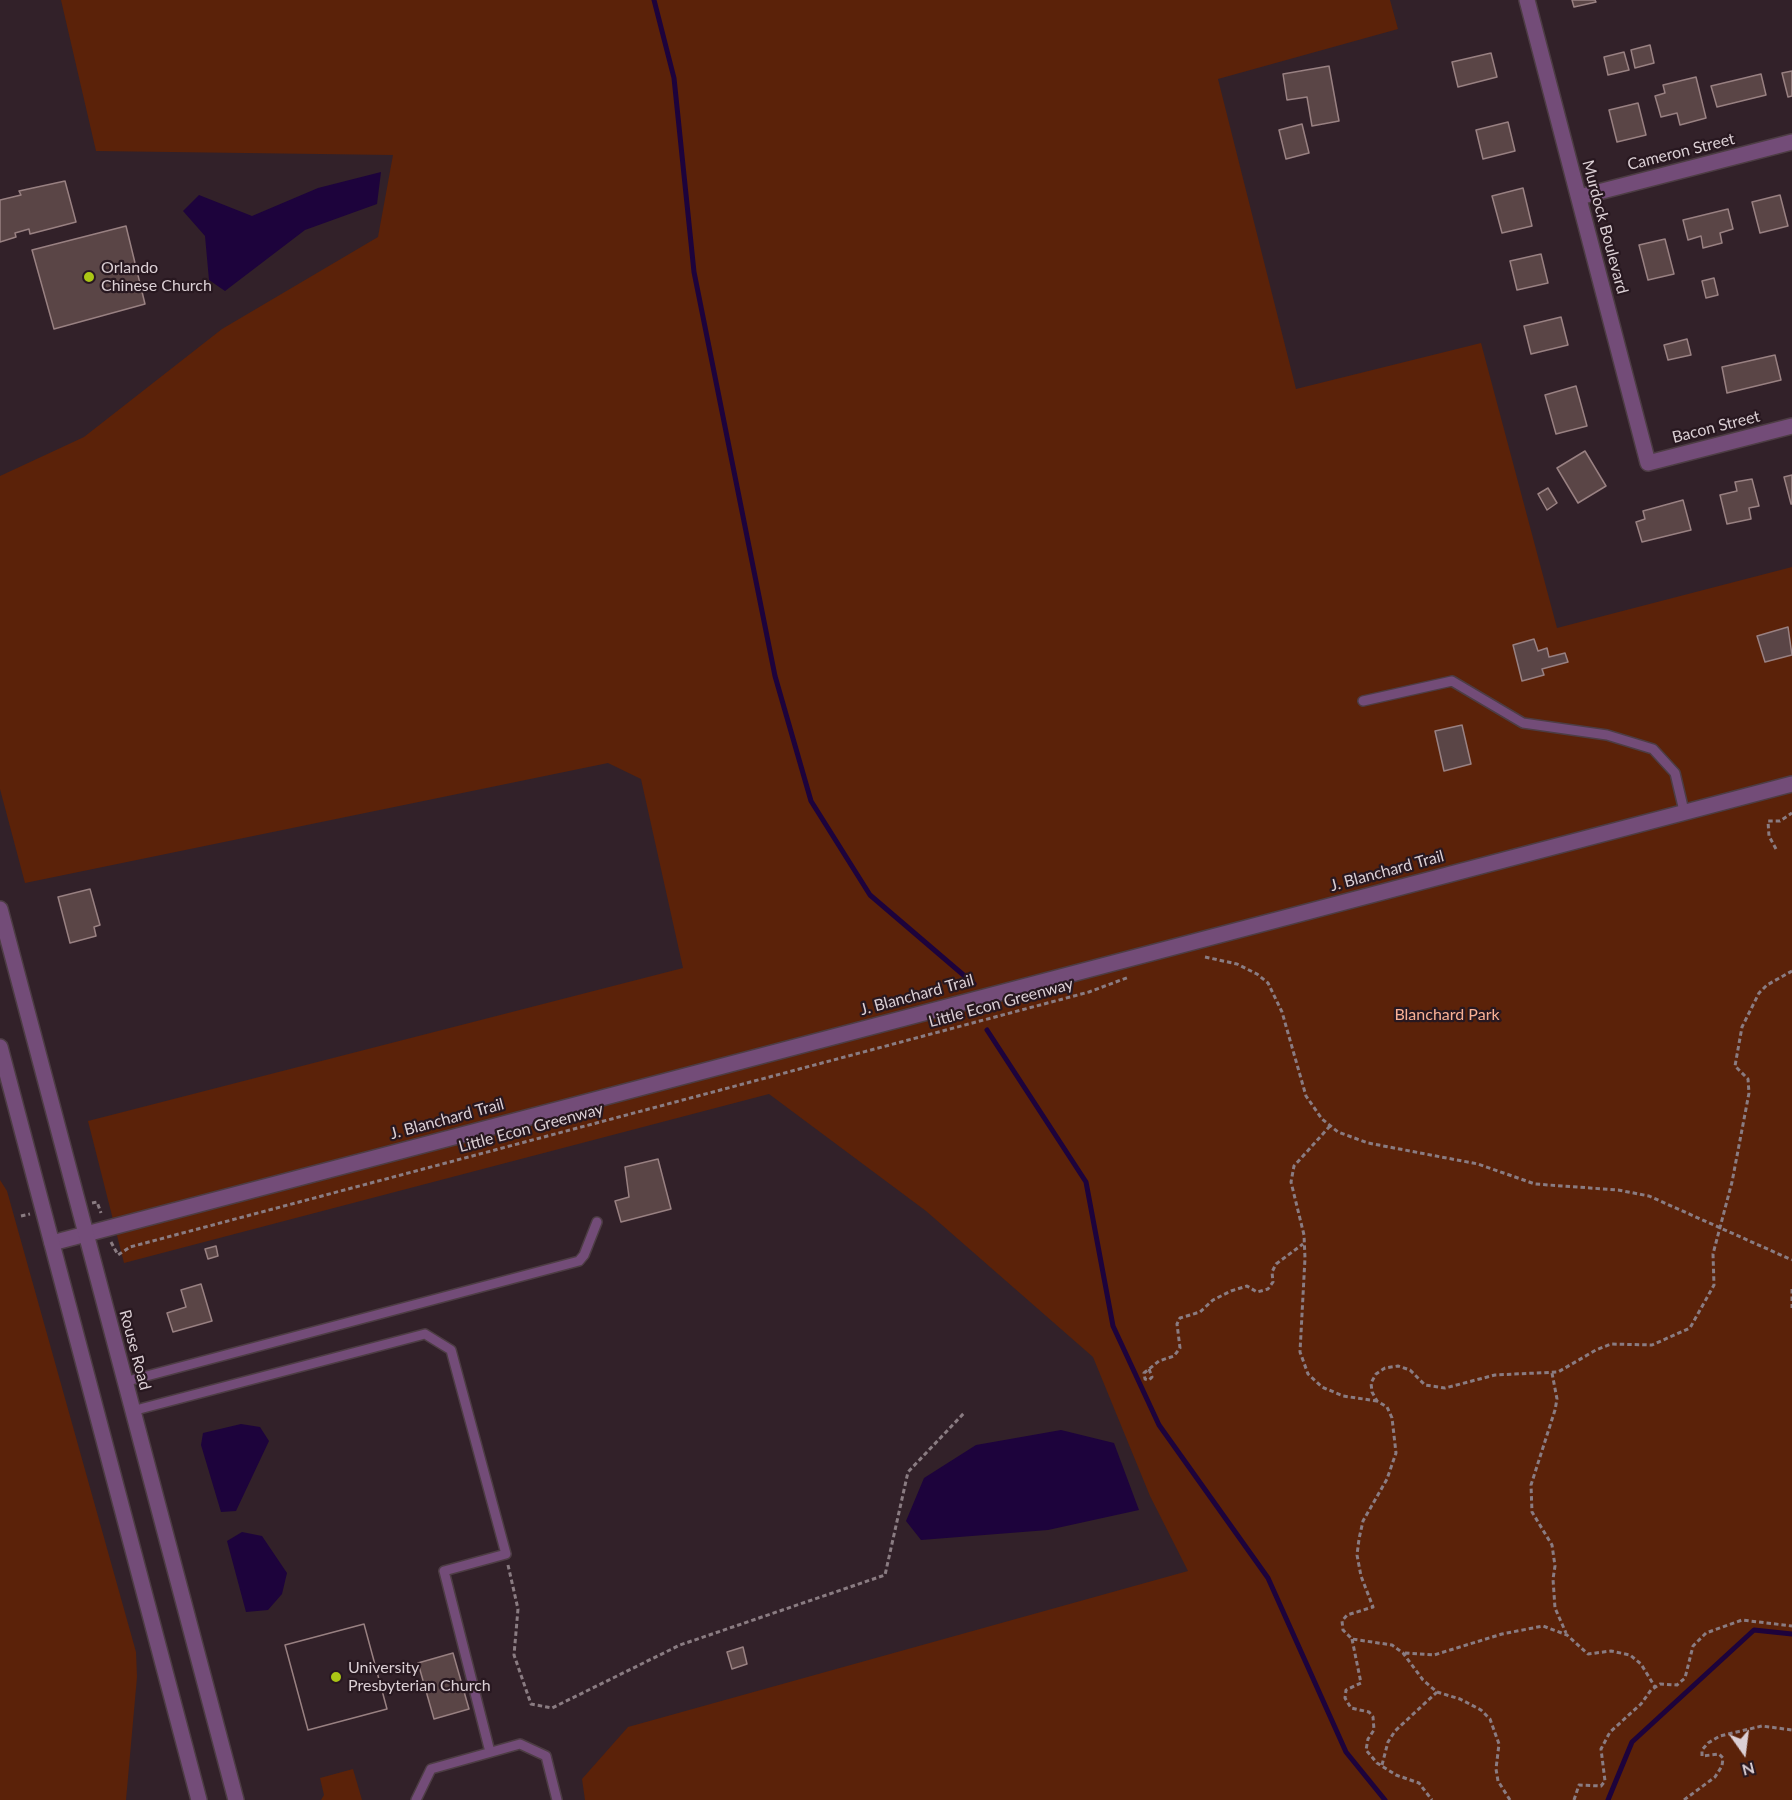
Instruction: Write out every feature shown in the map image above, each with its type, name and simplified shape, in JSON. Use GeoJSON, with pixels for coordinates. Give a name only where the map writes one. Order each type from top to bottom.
{"type":"FeatureCollection","features":[{"type":"Feature","properties":{"kind":"street","name":"Murdock Boulevard"},"geometry":{"type":"LineString","coordinates":[[1527,0],[1648,463]]}},
{"type":"Feature","properties":{"kind":"street","name":"Cameron Street"},"geometry":{"type":"LineString","coordinates":[[1579,197],[1792,142]]}},
{"type":"Feature","properties":{"kind":"street","name":"Bacon Street"},"geometry":{"type":"LineString","coordinates":[[1648,463],[1792,426]]}},
{"type":"Feature","properties":{"kind":"street","name":"J. Blanchard Trail"},"geometry":{"type":"LineString","coordinates":[[52,1243],[1792,784]]}},
{"type":"Feature","properties":{"kind":"street","name":"Rouse Road"},"geometry":{"type":"LineString","coordinates":[[0,909],[236,1800]]}},
{"type":"Feature","properties":{"kind":"street"},"geometry":{"type":"LineString","coordinates":[[0,1047],[199,1800]]}},
{"type":"Feature","properties":{"kind":"lane"},"geometry":{"type":"LineString","coordinates":[[1363,701],[1452,681],[1523,723],[1607,735],[1653,748],[1675,772],[1684,811]]}},
{"type":"Feature","properties":{"kind":"lane"},"geometry":{"type":"LineString","coordinates":[[124,1382],[579,1261],[584,1255],[597,1222]]}},
{"type":"Feature","properties":{"kind":"lane"},"geometry":{"type":"LineString","coordinates":[[132,1411],[425,1334],[451,1350],[506,1554],[444,1571],[490,1752]]}},
{"type":"Feature","properties":{"kind":"lane"},"geometry":{"type":"LineString","coordinates":[[416,1800],[431,1769],[520,1744],[546,1756],[556,1800]]}},
{"type":"Feature","properties":{"kind":"path"},"geometry":{"type":"LineString","coordinates":[[1776,849],[1770,841],[1768,821],[1780,821],[1792,813]]}},
{"type":"Feature","properties":{"kind":"path"},"geometry":{"type":"LineString","coordinates":[[1198,957],[1237,964],[1268,982],[1282,1012],[1306,1096],[1330,1126],[1361,1142],[1478,1164],[1534,1184],[1618,1190],[1649,1196],[1719,1225],[1792,1260]]}},
{"type":"Feature","properties":{"kind":"path"},"geometry":{"type":"LineString","coordinates":[[1377,1401],[1372,1392],[1371,1383],[1376,1374],[1385,1368],[1398,1366],[1410,1370],[1425,1385],[1445,1389],[1495,1375],[1552,1373],[1569,1368],[1596,1350],[1611,1344],[1652,1345],[1690,1328],[1714,1285],[1713,1254],[1732,1182],[1749,1093],[1749,1079],[1735,1066],[1742,1026],[1759,993],[1767,985],[1792,971]]}},
{"type":"Feature","properties":{"kind":"path","name":"Little Econ Greenway"},"geometry":{"type":"LineString","coordinates":[[114,1251],[118,1255],[130,1247],[1078,995],[1135,974]]}},
{"type":"Feature","properties":{"kind":"path"},"geometry":{"type":"LineString","coordinates":[[1330,1126],[1294,1166],[1291,1182],[1301,1220],[1305,1258],[1300,1352],[1308,1374],[1322,1387],[1333,1393],[1377,1401],[1387,1407],[1392,1418],[1396,1453],[1387,1479],[1361,1530],[1358,1555],[1372,1607],[1347,1615],[1342,1621],[1343,1630],[1352,1639],[1361,1683],[1346,1690],[1345,1698],[1351,1708],[1369,1712],[1373,1717],[1374,1730],[1366,1750],[1382,1766],[1396,1775],[1419,1783],[1432,1800]]}},
{"type":"Feature","properties":{"kind":"path"},"geometry":{"type":"LineString","coordinates":[[21,1216],[28,1214]]}},
{"type":"Feature","properties":{"kind":"path"},"geometry":{"type":"LineString","coordinates":[[1149,1369],[1159,1361],[1171,1359],[1180,1348],[1177,1324],[1180,1318],[1200,1312],[1213,1300],[1231,1291],[1247,1286],[1257,1292],[1268,1289],[1273,1282],[1272,1272],[1276,1264],[1303,1244]]}},
{"type":"Feature","properties":{"kind":"path"},"geometry":{"type":"LineString","coordinates":[[1792,1289],[1792,1308]]}},
{"type":"Feature","properties":{"kind":"path"},"geometry":{"type":"LineString","coordinates":[[1552,1373],[1556,1389],[1555,1410],[1531,1485],[1532,1512],[1552,1545],[1555,1566],[1553,1579],[1555,1608],[1567,1635]]}},
{"type":"Feature","properties":{"kind":"path"},"geometry":{"type":"LineString","coordinates":[[506,1554],[518,1609],[514,1654],[531,1704],[552,1708],[680,1645],[885,1575],[908,1472],[965,1412]]}},
{"type":"Feature","properties":{"kind":"path"},"geometry":{"type":"LineString","coordinates":[[1574,1800],[1579,1785],[1603,1785],[1605,1781],[1601,1749],[1606,1737],[1655,1687],[1660,1684],[1672,1687],[1684,1678],[1693,1646],[1710,1630],[1742,1620],[1792,1626]]}},
{"type":"Feature","properties":{"kind":"path"},"geometry":{"type":"LineString","coordinates":[[1403,1653],[1434,1655],[1502,1634],[1543,1626],[1567,1635],[1588,1654],[1611,1651],[1630,1655],[1641,1665],[1655,1687]]}},
{"type":"Feature","properties":{"kind":"path"},"geometry":{"type":"LineString","coordinates":[[1352,1639],[1392,1645],[1403,1653],[1423,1680],[1437,1692],[1467,1703],[1490,1719],[1499,1744],[1496,1768],[1498,1781],[1510,1800]]}},
{"type":"Feature","properties":{"kind":"path"},"geometry":{"type":"LineString","coordinates":[[1382,1766],[1388,1742],[1395,1731],[1437,1692]]}},
{"type":"Feature","properties":{"kind":"path"},"geometry":{"type":"LineString","coordinates":[[1684,1800],[1715,1777],[1722,1766],[1723,1758],[1719,1754],[1702,1756],[1702,1750],[1708,1743],[1720,1736],[1762,1726],[1792,1730]]}},
{"type":"Feature","properties":{"kind":"green space","name":"Blanchard Park"},"geometry":{"type":"Polygon","coordinates":[[[61,0],[1390,0],[1398,29],[1218,79],[1296,389],[1481,343],[1557,628],[1792,567],[1792,1800],[585,1800],[582,1779],[628,1727],[1188,1571],[1150,1496],[1093,1357],[926,1211],[769,1094],[124,1263],[88,1121],[683,968],[641,779],[608,763],[25,883],[0,789],[0,476],[84,437],[222,329],[378,237],[393,155],[96,151],[61,0]]]}},
{"type":"Feature","properties":{"kind":"green space"},"geometry":{"type":"Polygon","coordinates":[[[0,1180],[7,1191],[136,1652],[137,1677],[126,1800],[0,1800],[0,1180]]]}},
{"type":"Feature","properties":{"kind":"green space"},"geometry":{"type":"Polygon","coordinates":[[[353,1769],[362,1800],[321,1800],[324,1795],[320,1778],[353,1769]]]}},
{"type":"Feature","properties":{"kind":"shaded area"},"geometry":{"type":"Polygon","coordinates":[[[381,172],[377,204],[305,230],[225,291],[209,280],[205,236],[183,211],[199,195],[252,216],[318,188],[381,172]]]}},
{"type":"Feature","properties":{"kind":"shaded area"},"geometry":{"type":"Polygon","coordinates":[[[241,1424],[260,1427],[269,1441],[236,1511],[221,1512],[201,1445],[203,1433],[241,1424]]]}},
{"type":"Feature","properties":{"kind":"shaded area"},"geometry":{"type":"Polygon","coordinates":[[[1061,1430],[1114,1443],[1139,1510],[1048,1530],[921,1540],[906,1521],[924,1478],[976,1445],[1061,1430]]]}},
{"type":"Feature","properties":{"kind":"shaded area"},"geometry":{"type":"Polygon","coordinates":[[[242,1532],[262,1536],[287,1573],[282,1594],[268,1610],[246,1612],[227,1541],[242,1532]]]}},
{"type":"Feature","properties":{"kind":"building"},"geometry":{"type":"Polygon","coordinates":[[[1572,0],[1595,0],[1596,2],[1574,7],[1572,0]]]}},
{"type":"Feature","properties":{"kind":"building"},"geometry":{"type":"Polygon","coordinates":[[[1650,45],[1654,63],[1635,68],[1631,50],[1650,45]]]}},
{"type":"Feature","properties":{"kind":"building"},"geometry":{"type":"Polygon","coordinates":[[[1624,52],[1629,70],[1608,75],[1604,57],[1624,52]]]}},
{"type":"Feature","properties":{"kind":"building"},"geometry":{"type":"Polygon","coordinates":[[[1491,53],[1497,77],[1458,87],[1452,62],[1491,53]]]}},
{"type":"Feature","properties":{"kind":"building"},"geometry":{"type":"Polygon","coordinates":[[[1329,66],[1339,121],[1312,126],[1307,97],[1287,100],[1283,74],[1329,66]]]}},
{"type":"Feature","properties":{"kind":"building"},"geometry":{"type":"Polygon","coordinates":[[[1792,71],[1792,96],[1788,97],[1782,73],[1792,71]]]}},
{"type":"Feature","properties":{"kind":"building"},"geometry":{"type":"Polygon","coordinates":[[[1761,74],[1766,95],[1717,107],[1711,86],[1761,74]]]}},
{"type":"Feature","properties":{"kind":"building"},"geometry":{"type":"Polygon","coordinates":[[[1696,77],[1706,118],[1680,125],[1677,113],[1661,117],[1655,96],[1665,93],[1663,85],[1696,77]]]}},
{"type":"Feature","properties":{"kind":"building"},"geometry":{"type":"Polygon","coordinates":[[[1638,103],[1646,135],[1617,142],[1609,110],[1638,103]]]}},
{"type":"Feature","properties":{"kind":"building"},"geometry":{"type":"Polygon","coordinates":[[[1508,122],[1515,151],[1483,159],[1476,130],[1508,122]]]}},
{"type":"Feature","properties":{"kind":"building"},"geometry":{"type":"Polygon","coordinates":[[[1302,124],[1309,153],[1286,159],[1279,130],[1302,124]]]}},
{"type":"Feature","properties":{"kind":"building"},"geometry":{"type":"Polygon","coordinates":[[[65,181],[76,222],[30,234],[29,229],[15,233],[16,237],[0,242],[0,200],[21,195],[19,191],[65,181]]]}},
{"type":"Feature","properties":{"kind":"building"},"geometry":{"type":"Polygon","coordinates":[[[1523,188],[1532,226],[1502,233],[1492,196],[1523,188]]]}},
{"type":"Feature","properties":{"kind":"building"},"geometry":{"type":"Polygon","coordinates":[[[1780,195],[1788,226],[1760,233],[1752,202],[1780,195]]]}},
{"type":"Feature","properties":{"kind":"building"},"geometry":{"type":"Polygon","coordinates":[[[1728,209],[1733,229],[1720,233],[1722,243],[1703,248],[1701,236],[1688,240],[1683,220],[1728,209]]]}},
{"type":"Feature","properties":{"kind":"building","name":"Orlando Chinese Church"},"geometry":{"type":"Polygon","coordinates":[[[126,226],[145,304],[54,329],[32,250],[126,226]]]}},
{"type":"Feature","properties":{"kind":"building"},"geometry":{"type":"Polygon","coordinates":[[[1665,239],[1674,274],[1648,280],[1639,245],[1665,239]]]}},
{"type":"Feature","properties":{"kind":"building"},"geometry":{"type":"Polygon","coordinates":[[[1541,254],[1548,283],[1517,290],[1510,261],[1541,254]]]}},
{"type":"Feature","properties":{"kind":"building"},"geometry":{"type":"Polygon","coordinates":[[[1714,278],[1718,295],[1706,298],[1702,281],[1714,278]]]}},
{"type":"Feature","properties":{"kind":"building"},"geometry":{"type":"Polygon","coordinates":[[[1561,317],[1568,345],[1531,354],[1524,326],[1561,317]]]}},
{"type":"Feature","properties":{"kind":"building"},"geometry":{"type":"Polygon","coordinates":[[[1687,339],[1691,355],[1668,360],[1664,345],[1687,339]]]}},
{"type":"Feature","properties":{"kind":"building"},"geometry":{"type":"Polygon","coordinates":[[[1775,355],[1781,380],[1727,393],[1722,367],[1775,355]]]}},
{"type":"Feature","properties":{"kind":"building"},"geometry":{"type":"Polygon","coordinates":[[[1576,386],[1587,426],[1556,434],[1545,395],[1576,386]]]}},
{"type":"Feature","properties":{"kind":"building"},"geometry":{"type":"Polygon","coordinates":[[[1585,451],[1606,486],[1578,503],[1557,468],[1585,451]]]}},
{"type":"Feature","properties":{"kind":"building"},"geometry":{"type":"Polygon","coordinates":[[[1792,475],[1792,504],[1791,504],[1784,477],[1792,475]]]}},
{"type":"Feature","properties":{"kind":"building"},"geometry":{"type":"Polygon","coordinates":[[[1752,479],[1759,506],[1749,508],[1751,519],[1727,524],[1720,495],[1737,491],[1735,482],[1752,479]]]}},
{"type":"Feature","properties":{"kind":"building"},"geometry":{"type":"Polygon","coordinates":[[[1548,488],[1557,503],[1547,510],[1538,494],[1548,488]]]}},
{"type":"Feature","properties":{"kind":"building"},"geometry":{"type":"Polygon","coordinates":[[[1683,500],[1691,530],[1642,542],[1636,522],[1645,519],[1643,511],[1683,500]]]}},
{"type":"Feature","properties":{"kind":"building"},"geometry":{"type":"Polygon","coordinates":[[[1788,627],[1792,655],[1765,662],[1757,636],[1788,627]]]}},
{"type":"Feature","properties":{"kind":"building"},"geometry":{"type":"Polygon","coordinates":[[[1534,639],[1538,651],[1547,648],[1549,657],[1565,653],[1568,662],[1542,669],[1544,675],[1522,681],[1513,645],[1534,639]]]}},
{"type":"Feature","properties":{"kind":"building"},"geometry":{"type":"Polygon","coordinates":[[[1462,725],[1471,764],[1444,771],[1435,731],[1462,725]]]}},
{"type":"Feature","properties":{"kind":"building"},"geometry":{"type":"Polygon","coordinates":[[[90,889],[100,925],[94,927],[96,936],[70,943],[58,897],[90,889]]]}},
{"type":"Feature","properties":{"kind":"building"},"geometry":{"type":"Polygon","coordinates":[[[658,1159],[671,1209],[621,1222],[615,1201],[629,1197],[625,1167],[658,1159]]]}},
{"type":"Feature","properties":{"kind":"building"},"geometry":{"type":"Polygon","coordinates":[[[216,1246],[218,1256],[208,1259],[205,1249],[216,1246]]]}},
{"type":"Feature","properties":{"kind":"building"},"geometry":{"type":"Polygon","coordinates":[[[201,1284],[212,1321],[173,1332],[167,1313],[186,1307],[181,1290],[201,1284]]]}},
{"type":"Feature","properties":{"kind":"building","name":"University Presbyterian Church"},"geometry":{"type":"Polygon","coordinates":[[[364,1624],[387,1709],[308,1730],[285,1645],[364,1624]]]}},
{"type":"Feature","properties":{"kind":"building","name":"University Presbyterian Church"},"geometry":{"type":"Polygon","coordinates":[[[364,1624],[387,1709],[308,1730],[285,1645],[364,1624]]]}},
{"type":"Feature","properties":{"kind":"building"},"geometry":{"type":"Polygon","coordinates":[[[743,1647],[747,1664],[732,1669],[727,1652],[743,1647]]]}},
{"type":"Feature","properties":{"kind":"building"},"geometry":{"type":"Polygon","coordinates":[[[453,1653],[469,1709],[434,1719],[418,1663],[453,1653]]]}},
{"type":"Feature","properties":{"kind":"waterway"},"geometry":{"type":"LineString","coordinates":[[654,0],[674,78],[694,272],[775,676],[811,801],[870,895],[974,984]]}},
{"type":"Feature","properties":{"kind":"waterway"},"geometry":{"type":"LineString","coordinates":[[987,1030],[1086,1182],[1113,1326],[1159,1425],[1268,1578],[1346,1752],[1385,1800]]}},
{"type":"Feature","properties":{"kind":"waterway"},"geometry":{"type":"LineString","coordinates":[[1608,1800],[1632,1742],[1754,1630],[1792,1634]]}},
{"type":"Feature","properties":{"kind":"place","name":"Orlando Chinese Church"},"geometry":{"type":"Point","coordinates":[89,277]}},
{"type":"Feature","properties":{"kind":"place","name":"University Presbyterian Church"},"geometry":{"type":"Point","coordinates":[336,1677]}}]}
